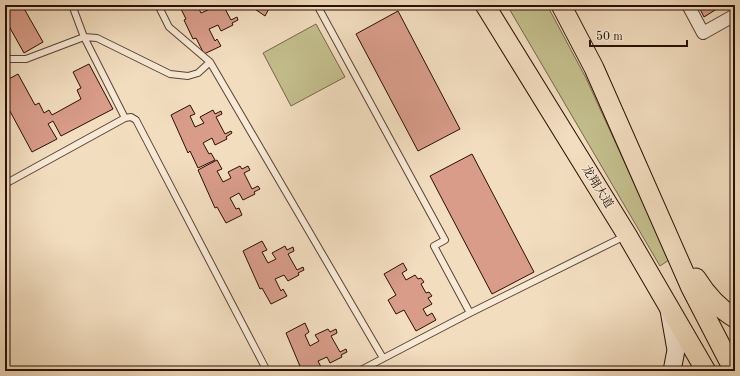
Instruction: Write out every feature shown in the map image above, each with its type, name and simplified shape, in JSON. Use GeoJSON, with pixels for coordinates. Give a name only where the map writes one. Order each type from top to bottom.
{"type":"FeatureCollection","features":[{"type":"Feature","properties":{"kind":"main road","name":"龙翔大道"},"geometry":{"type":"LineString","coordinates":[[485,5],[627,235],[706,371]]}},
{"type":"Feature","properties":{"kind":"main road"},"geometry":{"type":"LineString","coordinates":[[561,5],[594,68],[691,288],[734,371]]}},
{"type":"Feature","properties":{"kind":"main road"},"geometry":{"type":"LineString","coordinates":[[649,192],[678,248],[705,292],[725,312],[735,318]]}},
{"type":"Feature","properties":{"kind":"main road"},"geometry":{"type":"LineString","coordinates":[[668,306],[676,350],[672,371]]}},
{"type":"Feature","properties":{"kind":"street"},"geometry":{"type":"LineString","coordinates":[[688,5],[703,33],[735,15]]}},
{"type":"Feature","properties":{"kind":"lane"},"geometry":{"type":"LineString","coordinates":[[72,5],[84,37],[125,118]]}},
{"type":"Feature","properties":{"kind":"lane"},"geometry":{"type":"LineString","coordinates":[[158,5],[169,27],[210,62],[383,358]]}},
{"type":"Feature","properties":{"kind":"lane"},"geometry":{"type":"LineString","coordinates":[[317,5],[446,240],[434,246],[470,313]]}},
{"type":"Feature","properties":{"kind":"lane"},"geometry":{"type":"LineString","coordinates":[[5,59],[26,59],[84,37],[97,38],[170,74],[188,76],[198,73],[210,62]]}},
{"type":"Feature","properties":{"kind":"lane"},"geometry":{"type":"LineString","coordinates":[[5,184],[125,118],[131,117],[136,120],[267,371]]}},
{"type":"Feature","properties":{"kind":"lane"},"geometry":{"type":"LineString","coordinates":[[360,371],[470,313],[627,235]]}},
{"type":"Feature","properties":{"kind":"shaded area"},"geometry":{"type":"Polygon","coordinates":[[[507,5],[547,5],[586,78],[669,260],[660,266],[507,5]]]}},
{"type":"Feature","properties":{"kind":"shaded area"},"geometry":{"type":"Polygon","coordinates":[[[316,24],[345,77],[291,106],[263,53],[316,24]]]}},
{"type":"Feature","properties":{"kind":"building"},"geometry":{"type":"Polygon","coordinates":[[[5,5],[22,5],[43,42],[24,53],[5,19],[5,5]]]}},
{"type":"Feature","properties":{"kind":"building"},"geometry":{"type":"Polygon","coordinates":[[[179,5],[197,5],[201,13],[210,9],[207,5],[223,5],[231,20],[237,17],[238,20],[232,23],[233,25],[221,31],[218,25],[209,29],[215,41],[217,39],[221,46],[204,54],[196,38],[193,39],[179,5]]]}},
{"type":"Feature","properties":{"kind":"building"},"geometry":{"type":"Polygon","coordinates":[[[249,5],[271,5],[265,16],[249,5]]]}},
{"type":"Feature","properties":{"kind":"building"},"geometry":{"type":"Polygon","coordinates":[[[698,5],[723,5],[704,17],[698,5]]]}},
{"type":"Feature","properties":{"kind":"building"},"geometry":{"type":"Polygon","coordinates":[[[398,11],[460,129],[418,151],[356,34],[398,11]]]}},
{"type":"Feature","properties":{"kind":"building"},"geometry":{"type":"Polygon","coordinates":[[[89,64],[113,109],[61,136],[53,121],[48,124],[57,139],[32,152],[5,102],[5,81],[18,74],[35,105],[39,103],[44,113],[49,110],[52,115],[81,99],[77,90],[81,88],[73,72],[89,64]]]}},
{"type":"Feature","properties":{"kind":"building"},"geometry":{"type":"Polygon","coordinates":[[[190,105],[195,114],[190,116],[195,127],[204,123],[200,117],[213,110],[215,114],[221,111],[222,114],[216,117],[225,134],[231,131],[232,133],[226,137],[227,139],[215,145],[212,138],[203,143],[209,154],[211,153],[215,160],[198,168],[190,151],[188,153],[171,115],[190,105]]]}},
{"type":"Feature","properties":{"kind":"building"},"geometry":{"type":"Polygon","coordinates":[[[472,154],[534,272],[492,294],[430,176],[472,154]]]}},
{"type":"Feature","properties":{"kind":"building"},"geometry":{"type":"Polygon","coordinates":[[[217,160],[222,169],[217,171],[223,182],[231,178],[228,172],[240,166],[242,169],[248,166],[250,170],[244,173],[252,189],[258,186],[260,189],[254,192],[255,194],[243,200],[239,193],[230,198],[236,209],[239,208],[242,215],[226,223],[217,207],[215,208],[198,170],[217,160]]]}},
{"type":"Feature","properties":{"kind":"building"},"geometry":{"type":"Polygon","coordinates":[[[262,241],[267,250],[262,252],[268,263],[276,259],[272,253],[285,246],[287,250],[293,247],[294,251],[288,254],[297,270],[303,267],[304,270],[298,273],[299,275],[288,281],[284,275],[275,279],[281,291],[283,289],[287,296],[271,304],[262,288],[260,289],[243,251],[262,241]]]}},
{"type":"Feature","properties":{"kind":"building"},"geometry":{"type":"Polygon","coordinates":[[[403,263],[407,270],[402,273],[406,280],[415,275],[418,279],[421,278],[424,282],[421,284],[426,293],[429,292],[432,296],[428,298],[432,304],[423,309],[427,316],[432,313],[436,320],[416,331],[404,310],[396,314],[388,300],[396,295],[384,274],[403,263]]]}},
{"type":"Feature","properties":{"kind":"building"},"geometry":{"type":"Polygon","coordinates":[[[305,323],[309,332],[305,335],[310,346],[319,341],[315,335],[328,329],[330,332],[336,329],[337,333],[331,336],[340,352],[346,349],[347,352],[341,355],[342,357],[330,363],[327,357],[318,361],[323,371],[302,371],[286,333],[305,323]]]}}]}
